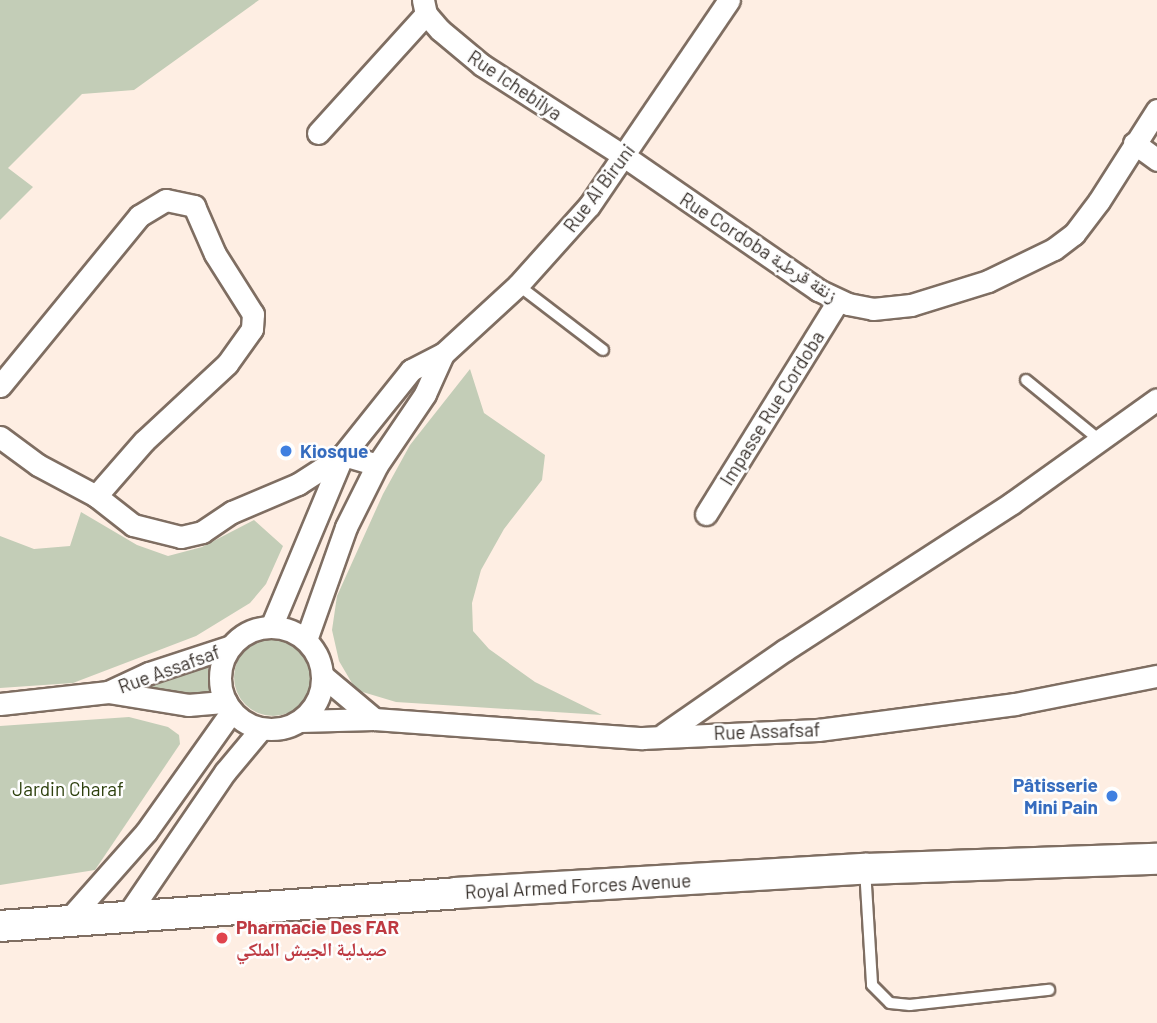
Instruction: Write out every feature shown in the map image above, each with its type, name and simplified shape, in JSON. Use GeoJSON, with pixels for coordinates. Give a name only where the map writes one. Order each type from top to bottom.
{"type":"FeatureCollection","features":[{"type":"Feature","properties":{"kind":"main road","name":"Royal Armed Forces Avenue"},"geometry":{"type":"LineString","coordinates":[[0,926],[69,919],[866,869],[1157,859]]}},
{"type":"Feature","properties":{"kind":"street","name":"Rue Al Biruni"},"geometry":{"type":"LineString","coordinates":[[443,354],[518,285],[589,205],[729,0]]}},
{"type":"Feature","properties":{"kind":"street","name":"Rue Ichebilya"},"geometry":{"type":"LineString","coordinates":[[424,7],[482,65],[624,156]]}},
{"type":"Feature","properties":{"kind":"street"},"geometry":{"type":"LineString","coordinates":[[318,132],[424,7]]}},
{"type":"Feature","properties":{"kind":"street","name":"Rue Cordoba زنقة قرطبة"},"geometry":{"type":"LineString","coordinates":[[624,156],[838,301],[873,309],[911,305],[1035,260],[1074,234],[1157,110]]}},
{"type":"Feature","properties":{"kind":"street"},"geometry":{"type":"LineString","coordinates":[[1134,144],[1157,160]]}},
{"type":"Feature","properties":{"kind":"street"},"geometry":{"type":"LineString","coordinates":[[0,386],[139,216],[166,200],[194,206],[215,254],[253,314],[252,329],[228,364],[144,441],[96,496]]}},
{"type":"Feature","properties":{"kind":"street","name":"Impasse Rue Cordoba"},"geometry":{"type":"LineString","coordinates":[[706,514],[838,301]]}},
{"type":"Feature","properties":{"kind":"street"},"geometry":{"type":"LineString","coordinates":[[271,627],[343,455],[411,370],[443,354]]}},
{"type":"Feature","properties":{"kind":"street"},"geometry":{"type":"LineString","coordinates":[[306,640],[346,527],[377,465],[425,394],[443,354]]}},
{"type":"Feature","properties":{"kind":"street"},"geometry":{"type":"LineString","coordinates":[[663,735],[1102,442],[1157,399]]}},
{"type":"Feature","properties":{"kind":"street"},"geometry":{"type":"LineString","coordinates":[[0,437],[38,465],[96,496],[132,525],[181,537],[202,532],[232,512],[298,484],[343,455],[377,465]]}},
{"type":"Feature","properties":{"kind":"street"},"geometry":{"type":"LineString","coordinates":[[271,627],[306,640],[315,650],[323,676],[321,693],[300,721],[281,729],[261,729],[229,707],[220,683],[222,664],[231,646],[249,632],[271,627]]}},
{"type":"Feature","properties":{"kind":"street","name":"Rue Assafsaf"},"geometry":{"type":"LineString","coordinates":[[108,692],[149,673],[231,646]]}},
{"type":"Feature","properties":{"kind":"street"},"geometry":{"type":"LineString","coordinates":[[323,676],[374,719]]}},
{"type":"Feature","properties":{"kind":"street","name":"Rue Assafsaf"},"geometry":{"type":"LineString","coordinates":[[300,721],[374,719],[642,738],[818,730],[1015,704],[1157,676]]}},
{"type":"Feature","properties":{"kind":"street","name":"Rue Assafsaf"},"geometry":{"type":"LineString","coordinates":[[0,704],[108,692],[188,705],[229,707]]}},
{"type":"Feature","properties":{"kind":"street"},"geometry":{"type":"LineString","coordinates":[[69,919],[146,832],[229,707]]}},
{"type":"Feature","properties":{"kind":"street"},"geometry":{"type":"LineString","coordinates":[[126,917],[225,772],[261,729]]}},
{"type":"Feature","properties":{"kind":"lane"},"geometry":{"type":"LineString","coordinates":[[518,285],[603,350]]}},
{"type":"Feature","properties":{"kind":"lane"},"geometry":{"type":"LineString","coordinates":[[1026,380],[1102,442]]}},
{"type":"Feature","properties":{"kind":"lane"},"geometry":{"type":"LineString","coordinates":[[866,869],[873,985],[890,1003],[910,1006],[1049,990]]}},
{"type":"Feature","properties":{"kind":"green space"},"geometry":{"type":"Polygon","coordinates":[[[0,0],[259,0],[134,90],[82,94],[8,168],[33,187],[0,220],[0,0]]]}},
{"type":"Feature","properties":{"kind":"green space"},"geometry":{"type":"Polygon","coordinates":[[[470,369],[484,413],[545,455],[542,480],[504,529],[481,570],[472,603],[473,631],[489,649],[535,682],[602,715],[396,702],[356,690],[339,661],[332,630],[337,596],[383,494],[410,445],[470,369]]]}},
{"type":"Feature","properties":{"kind":"green space"},"geometry":{"type":"Polygon","coordinates":[[[81,512],[137,545],[168,556],[202,547],[254,520],[283,546],[266,584],[250,603],[196,636],[73,683],[0,688],[0,536],[34,549],[70,546],[81,512]]]}},
{"type":"Feature","properties":{"kind":"green space"},"geometry":{"type":"Polygon","coordinates":[[[273,638],[288,641],[300,650],[309,662],[312,677],[309,692],[300,704],[288,713],[273,716],[258,713],[246,704],[237,692],[234,677],[237,662],[246,650],[258,641],[273,638]]]}},
{"type":"Feature","properties":{"kind":"green space"},"geometry":{"type":"Polygon","coordinates":[[[208,665],[210,696],[148,687],[208,665]]]}},
{"type":"Feature","properties":{"kind":"green space","name":"Jardin Charaf"},"geometry":{"type":"Polygon","coordinates":[[[129,717],[168,727],[179,735],[180,744],[95,870],[0,885],[0,726],[129,717]]]}},
{"type":"Feature","properties":{"kind":"place","name":"Kiosque"},"geometry":{"type":"Point","coordinates":[286,451]}},
{"type":"Feature","properties":{"kind":"place","name":"Pâtisserie Mini Pain"},"geometry":{"type":"Point","coordinates":[1112,796]}},
{"type":"Feature","properties":{"kind":"place","name":"Pharmacie Des FAR صيدلية الجيش الملكي"},"geometry":{"type":"Point","coordinates":[222,938]}}]}
